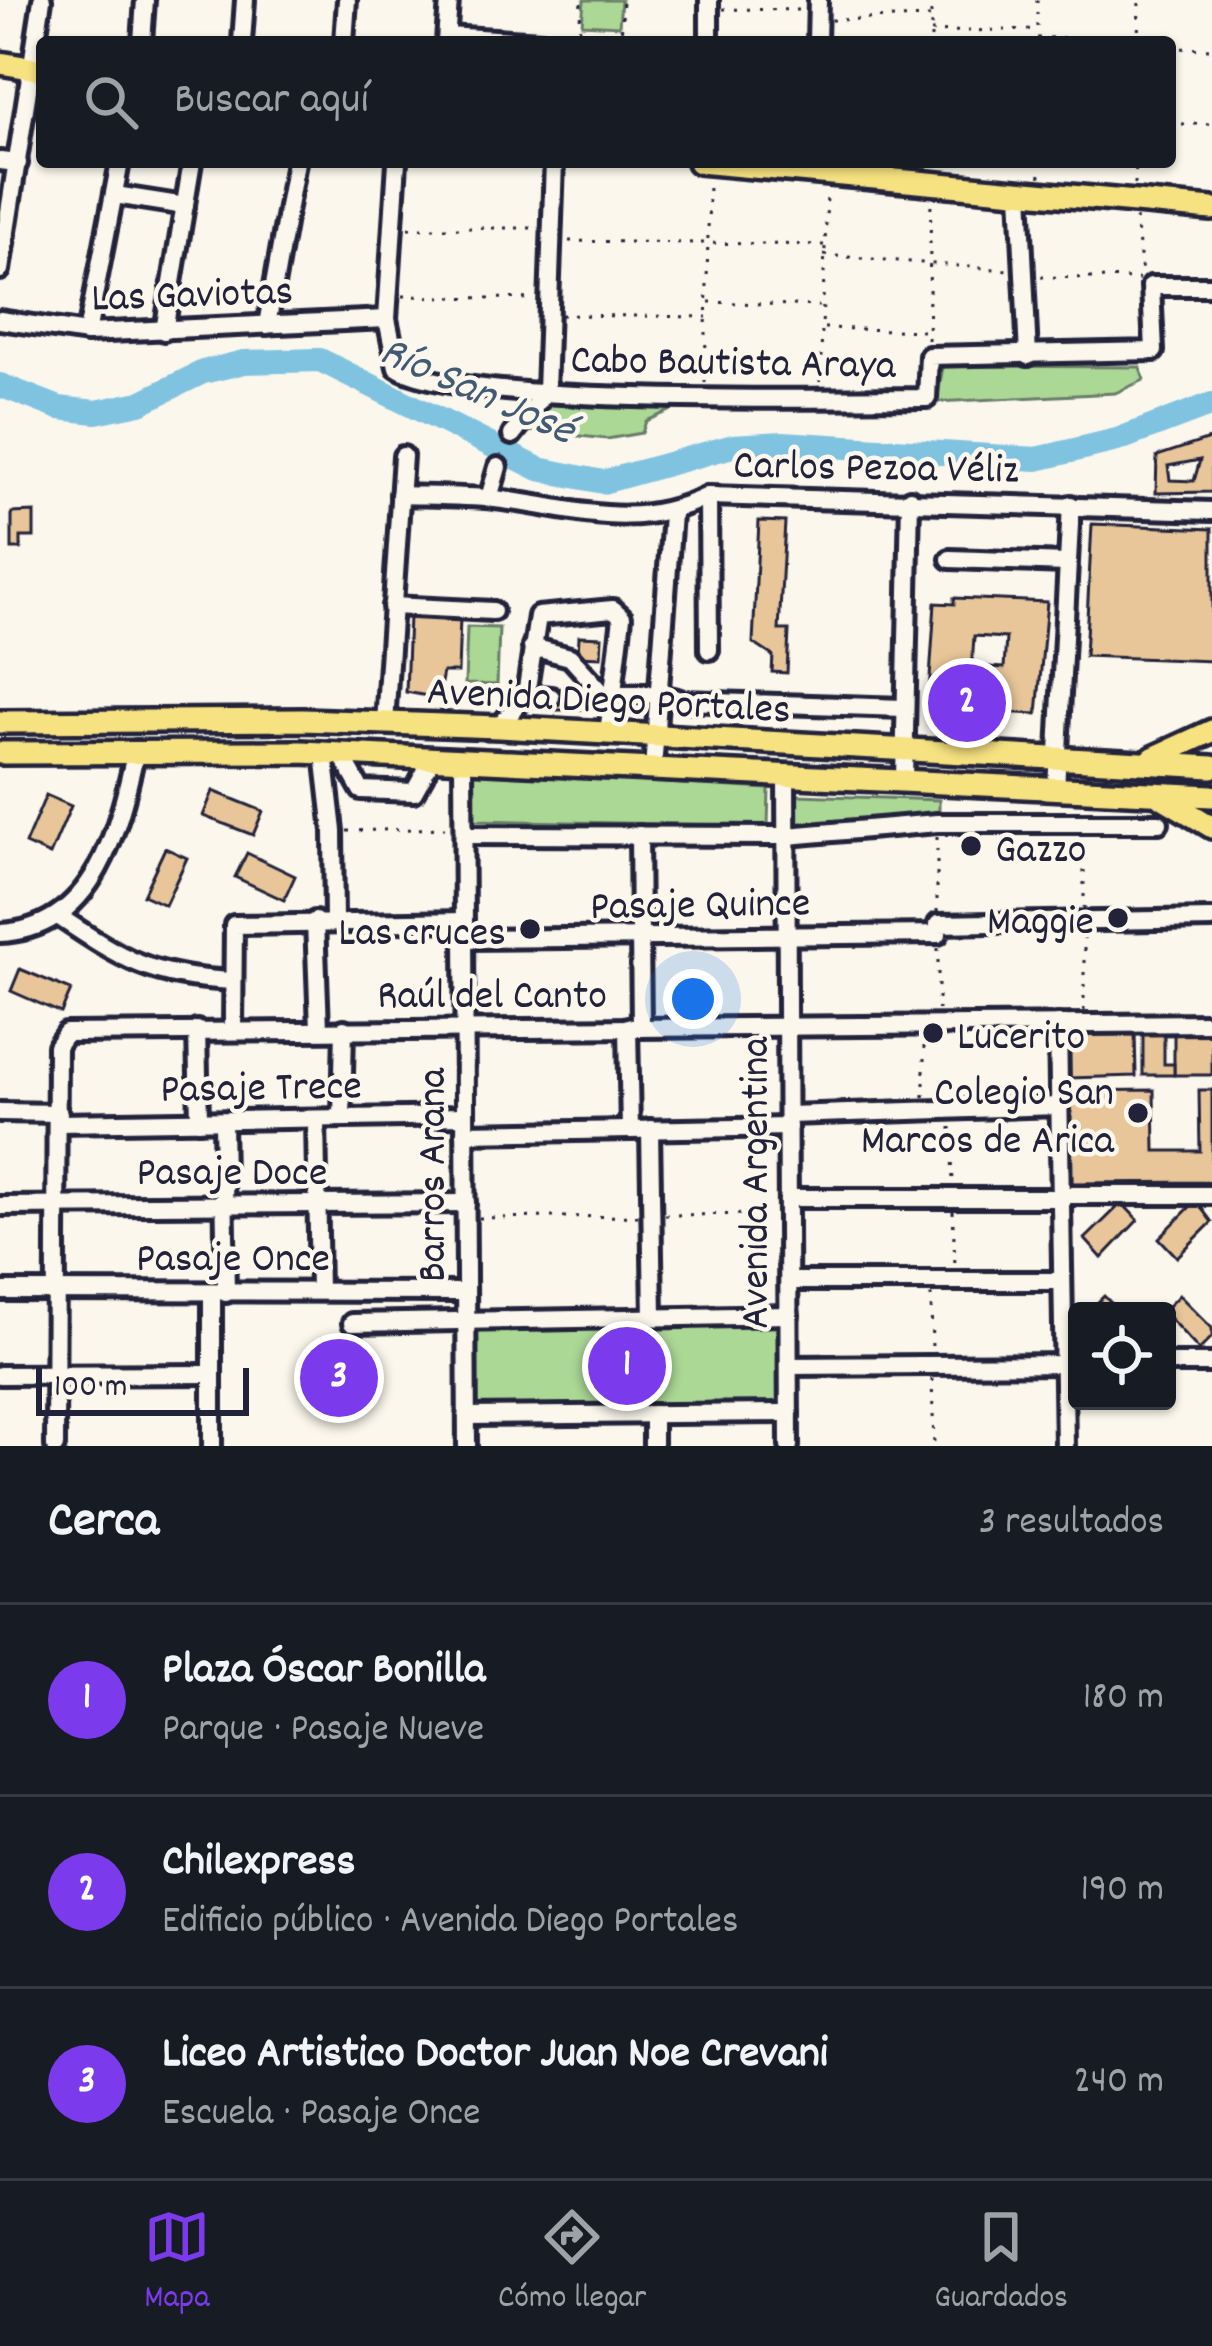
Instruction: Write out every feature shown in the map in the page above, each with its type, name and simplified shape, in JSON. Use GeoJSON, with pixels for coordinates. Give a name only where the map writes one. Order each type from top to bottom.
{"type":"FeatureCollection","features":[{"type":"Feature","properties":{"kind":"main road"},"geometry":{"type":"LineString","coordinates":[[0,63],[36,69]]}},
{"type":"Feature","properties":{"kind":"main road"},"geometry":{"type":"LineString","coordinates":[[818,170],[1212,209]]}},
{"type":"Feature","properties":{"kind":"main road"},"geometry":{"type":"LineString","coordinates":[[301,752],[303,720]]}},
{"type":"Feature","properties":{"kind":"main road","name":"Avenida Diego Portales"},"geometry":{"type":"LineString","coordinates":[[0,722],[303,720],[499,727],[1212,767]]}},
{"type":"Feature","properties":{"kind":"main road"},"geometry":{"type":"LineString","coordinates":[[1140,764],[1212,731]]}},
{"type":"Feature","properties":{"kind":"main road"},"geometry":{"type":"LineString","coordinates":[[587,766],[608,734]]}},
{"type":"Feature","properties":{"kind":"main road","name":"Avenida Diego Portales"},"geometry":{"type":"LineString","coordinates":[[0,753],[333,753],[1212,796]]}},
{"type":"Feature","properties":{"kind":"main road"},"geometry":{"type":"LineString","coordinates":[[1156,793],[1212,827]]}},
{"type":"Feature","properties":{"kind":"street"},"geometry":{"type":"LineString","coordinates":[[40,36],[42,0]]}},
{"type":"Feature","properties":{"kind":"street"},"geometry":{"type":"LineString","coordinates":[[142,36],[145,0]]}},
{"type":"Feature","properties":{"kind":"street"},"geometry":{"type":"LineString","coordinates":[[242,36],[245,0]]}},
{"type":"Feature","properties":{"kind":"street"},"geometry":{"type":"LineString","coordinates":[[344,36],[347,0]]}},
{"type":"Feature","properties":{"kind":"street"},"geometry":{"type":"LineString","coordinates":[[447,36],[449,0]]}},
{"type":"Feature","properties":{"kind":"street"},"geometry":{"type":"LineString","coordinates":[[709,4],[709,36]]}},
{"type":"Feature","properties":{"kind":"street"},"geometry":{"type":"LineString","coordinates":[[0,270],[9,162],[36,78]]}},
{"type":"Feature","properties":{"kind":"street"},"geometry":{"type":"LineString","coordinates":[[87,333],[120,168]]}},
{"type":"Feature","properties":{"kind":"street"},"geometry":{"type":"LineString","coordinates":[[164,332],[191,168]]}},
{"type":"Feature","properties":{"kind":"street"},"geometry":{"type":"LineString","coordinates":[[267,325],[295,168]]}},
{"type":"Feature","properties":{"kind":"street"},"geometry":{"type":"LineString","coordinates":[[387,319],[397,168]]}},
{"type":"Feature","properties":{"kind":"street"},"geometry":{"type":"LineString","coordinates":[[512,435],[546,392],[554,168]]}},
{"type":"Feature","properties":{"kind":"street"},"geometry":{"type":"LineString","coordinates":[[1020,192],[1028,356]]}},
{"type":"Feature","properties":{"kind":"street"},"geometry":{"type":"LineString","coordinates":[[115,195],[185,206]]}},
{"type":"Feature","properties":{"kind":"street"},"geometry":{"type":"LineString","coordinates":[[928,356],[1154,351],[1147,283],[1212,286]]}},
{"type":"Feature","properties":{"kind":"street","name":"Las Gaviotas"},"geometry":{"type":"LineString","coordinates":[[0,320],[87,333],[387,319]]}},
{"type":"Feature","properties":{"kind":"street","name":"Cabo Bautista Araya"},"geometry":{"type":"LineString","coordinates":[[387,319],[398,367],[421,378],[546,392],[927,398],[928,356]]}},
{"type":"Feature","properties":{"kind":"street"},"geometry":{"type":"LineString","coordinates":[[385,723],[403,456]]}},
{"type":"Feature","properties":{"kind":"street"},"geometry":{"type":"LineString","coordinates":[[490,498],[498,467]]}},
{"type":"Feature","properties":{"kind":"street","name":"Carlos Pezoa Véliz"},"geometry":{"type":"LineString","coordinates":[[400,495],[490,498],[601,517],[672,514],[708,496],[1212,512]]}},
{"type":"Feature","properties":{"kind":"street"},"geometry":{"type":"LineString","coordinates":[[708,496],[709,650]]}},
{"type":"Feature","properties":{"kind":"street"},"geometry":{"type":"LineString","coordinates":[[904,779],[910,499]]}},
{"type":"Feature","properties":{"kind":"street"},"geometry":{"type":"LineString","coordinates":[[1056,788],[1071,506]]}},
{"type":"Feature","properties":{"kind":"street"},"geometry":{"type":"LineString","coordinates":[[653,770],[672,514]]}},
{"type":"Feature","properties":{"kind":"street"},"geometry":{"type":"LineString","coordinates":[[950,559],[1067,562]]}},
{"type":"Feature","properties":{"kind":"street"},"geometry":{"type":"LineString","coordinates":[[392,606],[493,610]]}},
{"type":"Feature","properties":{"kind":"street"},"geometry":{"type":"LineString","coordinates":[[499,727],[526,695],[534,624],[543,612],[619,613],[608,734]]}},
{"type":"Feature","properties":{"kind":"street"},"geometry":{"type":"LineString","coordinates":[[532,647],[583,666],[610,698]]}},
{"type":"Feature","properties":{"kind":"street"},"geometry":{"type":"LineString","coordinates":[[573,698],[656,690]]}},
{"type":"Feature","properties":{"kind":"street","name":"Avenida Diego Portales"},"geometry":{"type":"LineString","coordinates":[[656,690],[683,700],[904,708]]}},
{"type":"Feature","properties":{"kind":"street"},"geometry":{"type":"LineString","coordinates":[[526,695],[550,698]]}},
{"type":"Feature","properties":{"kind":"street"},"geometry":{"type":"LineString","coordinates":[[682,739],[683,700]]}},
{"type":"Feature","properties":{"kind":"street"},"geometry":{"type":"LineString","coordinates":[[0,933],[58,916],[81,900],[121,817],[136,750]]}},
{"type":"Feature","properties":{"kind":"street"},"geometry":{"type":"LineString","coordinates":[[333,753],[361,790],[415,792],[433,758]]}},
{"type":"Feature","properties":{"kind":"street"},"geometry":{"type":"LineString","coordinates":[[319,1029],[333,831],[333,753]]}},
{"type":"Feature","properties":{"kind":"street","name":"Barros Arana"},"geometry":{"type":"LineString","coordinates":[[463,759],[467,1446]]}},
{"type":"Feature","properties":{"kind":"street","name":"Avenida Argentina"},"geometry":{"type":"LineString","coordinates":[[786,776],[790,1446]]}},
{"type":"Feature","properties":{"kind":"street"},"geometry":{"type":"LineString","coordinates":[[464,831],[787,836],[937,823],[1160,823]]}},
{"type":"Feature","properties":{"kind":"street"},"geometry":{"type":"LineString","coordinates":[[630,1130],[640,938],[639,835]]}},
{"type":"Feature","properties":{"kind":"street"},"geometry":{"type":"LineString","coordinates":[[58,916],[120,957],[160,974],[233,981],[233,1030]]}},
{"type":"Feature","properties":{"kind":"street","name":"Pasaje Quince"},"geometry":{"type":"LineString","coordinates":[[233,981],[234,925],[324,921],[640,938],[787,937],[1212,920]]}},
{"type":"Feature","properties":{"kind":"street","name":"Raúl del Canto"},"geometry":{"type":"LineString","coordinates":[[59,1118],[62,1035],[1212,1023]]}},
{"type":"Feature","properties":{"kind":"street"},"geometry":{"type":"LineString","coordinates":[[1058,1024],[1062,1281],[1068,1343]]}},
{"type":"Feature","properties":{"kind":"street"},"geometry":{"type":"LineString","coordinates":[[342,1118],[344,1029]]}},
{"type":"Feature","properties":{"kind":"street"},"geometry":{"type":"LineString","coordinates":[[197,1030],[199,1121]]}},
{"type":"Feature","properties":{"kind":"street","name":"Pasaje Trece"},"geometry":{"type":"LineString","coordinates":[[0,1112],[59,1118],[223,1122],[342,1118],[650,1130],[1059,1106]]}},
{"type":"Feature","properties":{"kind":"street"},"geometry":{"type":"LineString","coordinates":[[55,1446],[59,1118]]}},
{"type":"Feature","properties":{"kind":"street"},"geometry":{"type":"LineString","coordinates":[[316,1119],[319,1291]]}},
{"type":"Feature","properties":{"kind":"street"},"geometry":{"type":"LineString","coordinates":[[212,1446],[212,1374],[225,1205],[223,1122]]}},
{"type":"Feature","properties":{"kind":"street"},"geometry":{"type":"LineString","coordinates":[[650,1130],[653,1316]]}},
{"type":"Feature","properties":{"kind":"street"},"geometry":{"type":"LineString","coordinates":[[788,1206],[1212,1195]]}},
{"type":"Feature","properties":{"kind":"street","name":"Pasaje Doce"},"geometry":{"type":"LineString","coordinates":[[0,1206],[317,1204],[466,1210]]}},
{"type":"Feature","properties":{"kind":"street"},"geometry":{"type":"LineString","coordinates":[[789,1281],[1062,1281]]}},
{"type":"Feature","properties":{"kind":"street","name":"Pasaje Once"},"geometry":{"type":"LineString","coordinates":[[0,1291],[466,1292]]}},
{"type":"Feature","properties":{"kind":"street"},"geometry":{"type":"LineString","coordinates":[[352,1323],[789,1316]]}},
{"type":"Feature","properties":{"kind":"street"},"geometry":{"type":"LineString","coordinates":[[1176,1363],[1212,1363]]}},
{"type":"Feature","properties":{"kind":"street"},"geometry":{"type":"LineString","coordinates":[[789,1366],[1068,1364]]}},
{"type":"Feature","properties":{"kind":"street"},"geometry":{"type":"LineString","coordinates":[[0,1375],[212,1374]]}},
{"type":"Feature","properties":{"kind":"street"},"geometry":{"type":"LineString","coordinates":[[1064,1446],[1068,1391]]}},
{"type":"Feature","properties":{"kind":"street"},"geometry":{"type":"LineString","coordinates":[[466,1416],[789,1413]]}},
{"type":"Feature","properties":{"kind":"street"},"geometry":{"type":"LineString","coordinates":[[653,1414],[653,1446]]}},
{"type":"Feature","properties":{"kind":"path"},"geometry":{"type":"LineString","coordinates":[[579,36],[581,0]]}},
{"type":"Feature","properties":{"kind":"path"},"geometry":{"type":"LineString","coordinates":[[621,36],[623,0]]}},
{"type":"Feature","properties":{"kind":"path"},"geometry":{"type":"LineString","coordinates":[[931,0],[931,36]]}},
{"type":"Feature","properties":{"kind":"path"},"geometry":{"type":"LineString","coordinates":[[1036,0],[1037,36]]}},
{"type":"Feature","properties":{"kind":"path"},"geometry":{"type":"LineString","coordinates":[[1138,36],[1139,0]]}},
{"type":"Feature","properties":{"kind":"path"},"geometry":{"type":"LineString","coordinates":[[709,4],[931,17]]}},
{"type":"Feature","properties":{"kind":"path"},"geometry":{"type":"LineString","coordinates":[[931,32],[1037,29]]}},
{"type":"Feature","properties":{"kind":"path"},"geometry":{"type":"LineString","coordinates":[[1176,48],[1212,49]]}},
{"type":"Feature","properties":{"kind":"path"},"geometry":{"type":"LineString","coordinates":[[1176,124],[1212,124]]}},
{"type":"Feature","properties":{"kind":"path"},"geometry":{"type":"LineString","coordinates":[[704,396],[710,168]]}},
{"type":"Feature","properties":{"kind":"path"},"geometry":{"type":"LineString","coordinates":[[824,255],[1147,283],[1135,202],[1136,168]]}},
{"type":"Feature","properties":{"kind":"path"},"geometry":{"type":"LineString","coordinates":[[818,170],[825,244],[819,398]]}},
{"type":"Feature","properties":{"kind":"path"},"geometry":{"type":"LineString","coordinates":[[928,356],[932,184]]}},
{"type":"Feature","properties":{"kind":"path"},"geometry":{"type":"LineString","coordinates":[[394,228],[825,244]]}},
{"type":"Feature","properties":{"kind":"path"},"geometry":{"type":"LineString","coordinates":[[389,296],[707,317]]}},
{"type":"Feature","properties":{"kind":"path"},"geometry":{"type":"LineString","coordinates":[[707,302],[823,306]]}},
{"type":"Feature","properties":{"kind":"path"},"geometry":{"type":"LineString","coordinates":[[822,328],[927,331]]}},
{"type":"Feature","properties":{"kind":"path"},"geometry":{"type":"LineString","coordinates":[[991,723],[992,712]]}},
{"type":"Feature","properties":{"kind":"path"},"geometry":{"type":"LineString","coordinates":[[924,1111],[938,929],[937,823]]}},
{"type":"Feature","properties":{"kind":"path"},"geometry":{"type":"LineString","coordinates":[[333,831],[464,831]]}},
{"type":"Feature","properties":{"kind":"path"},"geometry":{"type":"LineString","coordinates":[[466,1210],[651,1215],[788,1206]]}},
{"type":"Feature","properties":{"kind":"green space"},"geometry":{"type":"Polygon","coordinates":[[[584,0],[621,0],[619,26],[582,24],[584,0]]]}},
{"type":"Feature","properties":{"kind":"green space"},"geometry":{"type":"Polygon","coordinates":[[[943,366],[1140,367],[1144,380],[1115,393],[937,402],[943,366]]]}},
{"type":"Feature","properties":{"kind":"green space"},"geometry":{"type":"Polygon","coordinates":[[[546,392],[673,395],[670,411],[646,421],[642,433],[607,439],[534,431],[512,435],[546,392]]]}},
{"type":"Feature","properties":{"kind":"green space"},"geometry":{"type":"Polygon","coordinates":[[[467,627],[499,628],[497,685],[465,684],[467,627]]]}},
{"type":"Feature","properties":{"kind":"green space"},"geometry":{"type":"Polygon","coordinates":[[[471,772],[769,789],[768,826],[472,820],[471,772]]]}},
{"type":"Feature","properties":{"kind":"green space"},"geometry":{"type":"Polygon","coordinates":[[[798,795],[939,800],[939,816],[919,816],[916,823],[795,829],[798,795]]]}},
{"type":"Feature","properties":{"kind":"green space"},"geometry":{"type":"Polygon","coordinates":[[[782,1323],[780,1406],[472,1409],[473,1326],[782,1323]]]}},
{"type":"Feature","properties":{"kind":"building"},"geometry":{"type":"Polygon","coordinates":[[[1212,438],[1212,492],[1156,493],[1157,456],[1212,438]],[[1200,460],[1168,466],[1170,480],[1194,481],[1200,460]]]}},
{"type":"Feature","properties":{"kind":"building"},"geometry":{"type":"Polygon","coordinates":[[[34,512],[34,537],[21,537],[21,549],[12,549],[12,513],[34,512]]]}},
{"type":"Feature","properties":{"kind":"building"},"geometry":{"type":"Polygon","coordinates":[[[759,521],[785,522],[779,630],[789,630],[787,673],[772,672],[773,656],[753,643],[759,521]]]}},
{"type":"Feature","properties":{"kind":"building"},"geometry":{"type":"Polygon","coordinates":[[[1092,524],[1212,529],[1212,661],[1085,656],[1092,524]]]}},
{"type":"Feature","properties":{"kind":"building"},"geometry":{"type":"Polygon","coordinates":[[[954,598],[1047,602],[1037,714],[928,708],[935,603],[954,604],[954,598]],[[974,636],[972,666],[1004,668],[1006,638],[974,636]]]}},
{"type":"Feature","properties":{"kind":"building"},"geometry":{"type":"Polygon","coordinates":[[[409,616],[460,618],[458,672],[443,672],[438,698],[406,692],[409,616]]]}},
{"type":"Feature","properties":{"kind":"building"},"geometry":{"type":"Polygon","coordinates":[[[579,636],[602,637],[601,657],[578,656],[579,636]]]}},
{"type":"Feature","properties":{"kind":"building"},"geometry":{"type":"Polygon","coordinates":[[[551,688],[573,689],[572,710],[550,710],[551,688]]]}},
{"type":"Feature","properties":{"kind":"building"},"geometry":{"type":"Polygon","coordinates":[[[213,791],[263,811],[253,835],[203,816],[213,791]]]}},
{"type":"Feature","properties":{"kind":"building"},"geometry":{"type":"Polygon","coordinates":[[[46,795],[71,806],[50,855],[25,844],[46,795]]]}},
{"type":"Feature","properties":{"kind":"building"},"geometry":{"type":"Polygon","coordinates":[[[165,848],[187,858],[165,905],[143,895],[165,848]]]}},
{"type":"Feature","properties":{"kind":"building"},"geometry":{"type":"Polygon","coordinates":[[[247,853],[295,876],[284,900],[235,877],[247,853]]]}},
{"type":"Feature","properties":{"kind":"building"},"geometry":{"type":"Polygon","coordinates":[[[20,969],[71,990],[61,1013],[11,991],[20,969]]]}},
{"type":"Feature","properties":{"kind":"building"},"geometry":{"type":"Polygon","coordinates":[[[1212,1030],[1212,1075],[1174,1075],[1174,1031],[1212,1030]]]}},
{"type":"Feature","properties":{"kind":"building"},"geometry":{"type":"Polygon","coordinates":[[[1135,1031],[1136,1076],[1069,1078],[1068,1033],[1135,1031]]]}},
{"type":"Feature","properties":{"kind":"building"},"geometry":{"type":"Polygon","coordinates":[[[1143,1032],[1164,1032],[1164,1064],[1174,1064],[1174,1075],[1143,1075],[1143,1032]]]}},
{"type":"Feature","properties":{"kind":"building"},"geometry":{"type":"Polygon","coordinates":[[[1154,1090],[1155,1151],[1200,1151],[1199,1090],[1212,1090],[1212,1182],[1068,1183],[1066,1091],[1154,1090]]]}},
{"type":"Feature","properties":{"kind":"building"},"geometry":{"type":"Polygon","coordinates":[[[1196,1201],[1212,1222],[1177,1257],[1159,1238],[1196,1201]]]}},
{"type":"Feature","properties":{"kind":"building"},"geometry":{"type":"Polygon","coordinates":[[[1122,1203],[1138,1220],[1102,1258],[1085,1239],[1122,1203]]]}},
{"type":"Feature","properties":{"kind":"building"},"geometry":{"type":"Polygon","coordinates":[[[1179,1295],[1212,1328],[1212,1337],[1199,1350],[1176,1325],[1176,1302],[1172,1302],[1179,1295]]]}},
{"type":"Feature","properties":{"kind":"waterway","name":"Río San José"},"geometry":{"type":"LineString","coordinates":[[0,385],[59,408],[96,412],[140,403],[203,372],[244,362],[320,360],[539,469],[603,482],[733,446],[783,443],[1037,459],[1117,440],[1212,404]]}},
{"type":"Feature","properties":{"kind":"place","name":"Chilexpress"},"geometry":{"type":"Point","coordinates":[967,703]}},
{"type":"Feature","properties":{"kind":"place","name":"Gazzo"},"geometry":{"type":"Point","coordinates":[971,846]}},
{"type":"Feature","properties":{"kind":"place","name":"Maggie"},"geometry":{"type":"Point","coordinates":[1118,918]}},
{"type":"Feature","properties":{"kind":"place","name":"Las cruces"},"geometry":{"type":"Point","coordinates":[530,929]}},
{"type":"Feature","properties":{"kind":"place","name":"Lucerito"},"geometry":{"type":"Point","coordinates":[933,1033]}},
{"type":"Feature","properties":{"kind":"place","name":"Colegio San Marcos de Arica"},"geometry":{"type":"Point","coordinates":[1138,1113]}},
{"type":"Feature","properties":{"kind":"place","name":"Plaza Óscar Bonilla"},"geometry":{"type":"Point","coordinates":[627,1366]}},
{"type":"Feature","properties":{"kind":"place","name":"Liceo Artistico Doctor Juan Noe Crevani"},"geometry":{"type":"Point","coordinates":[339,1378]}}]}
